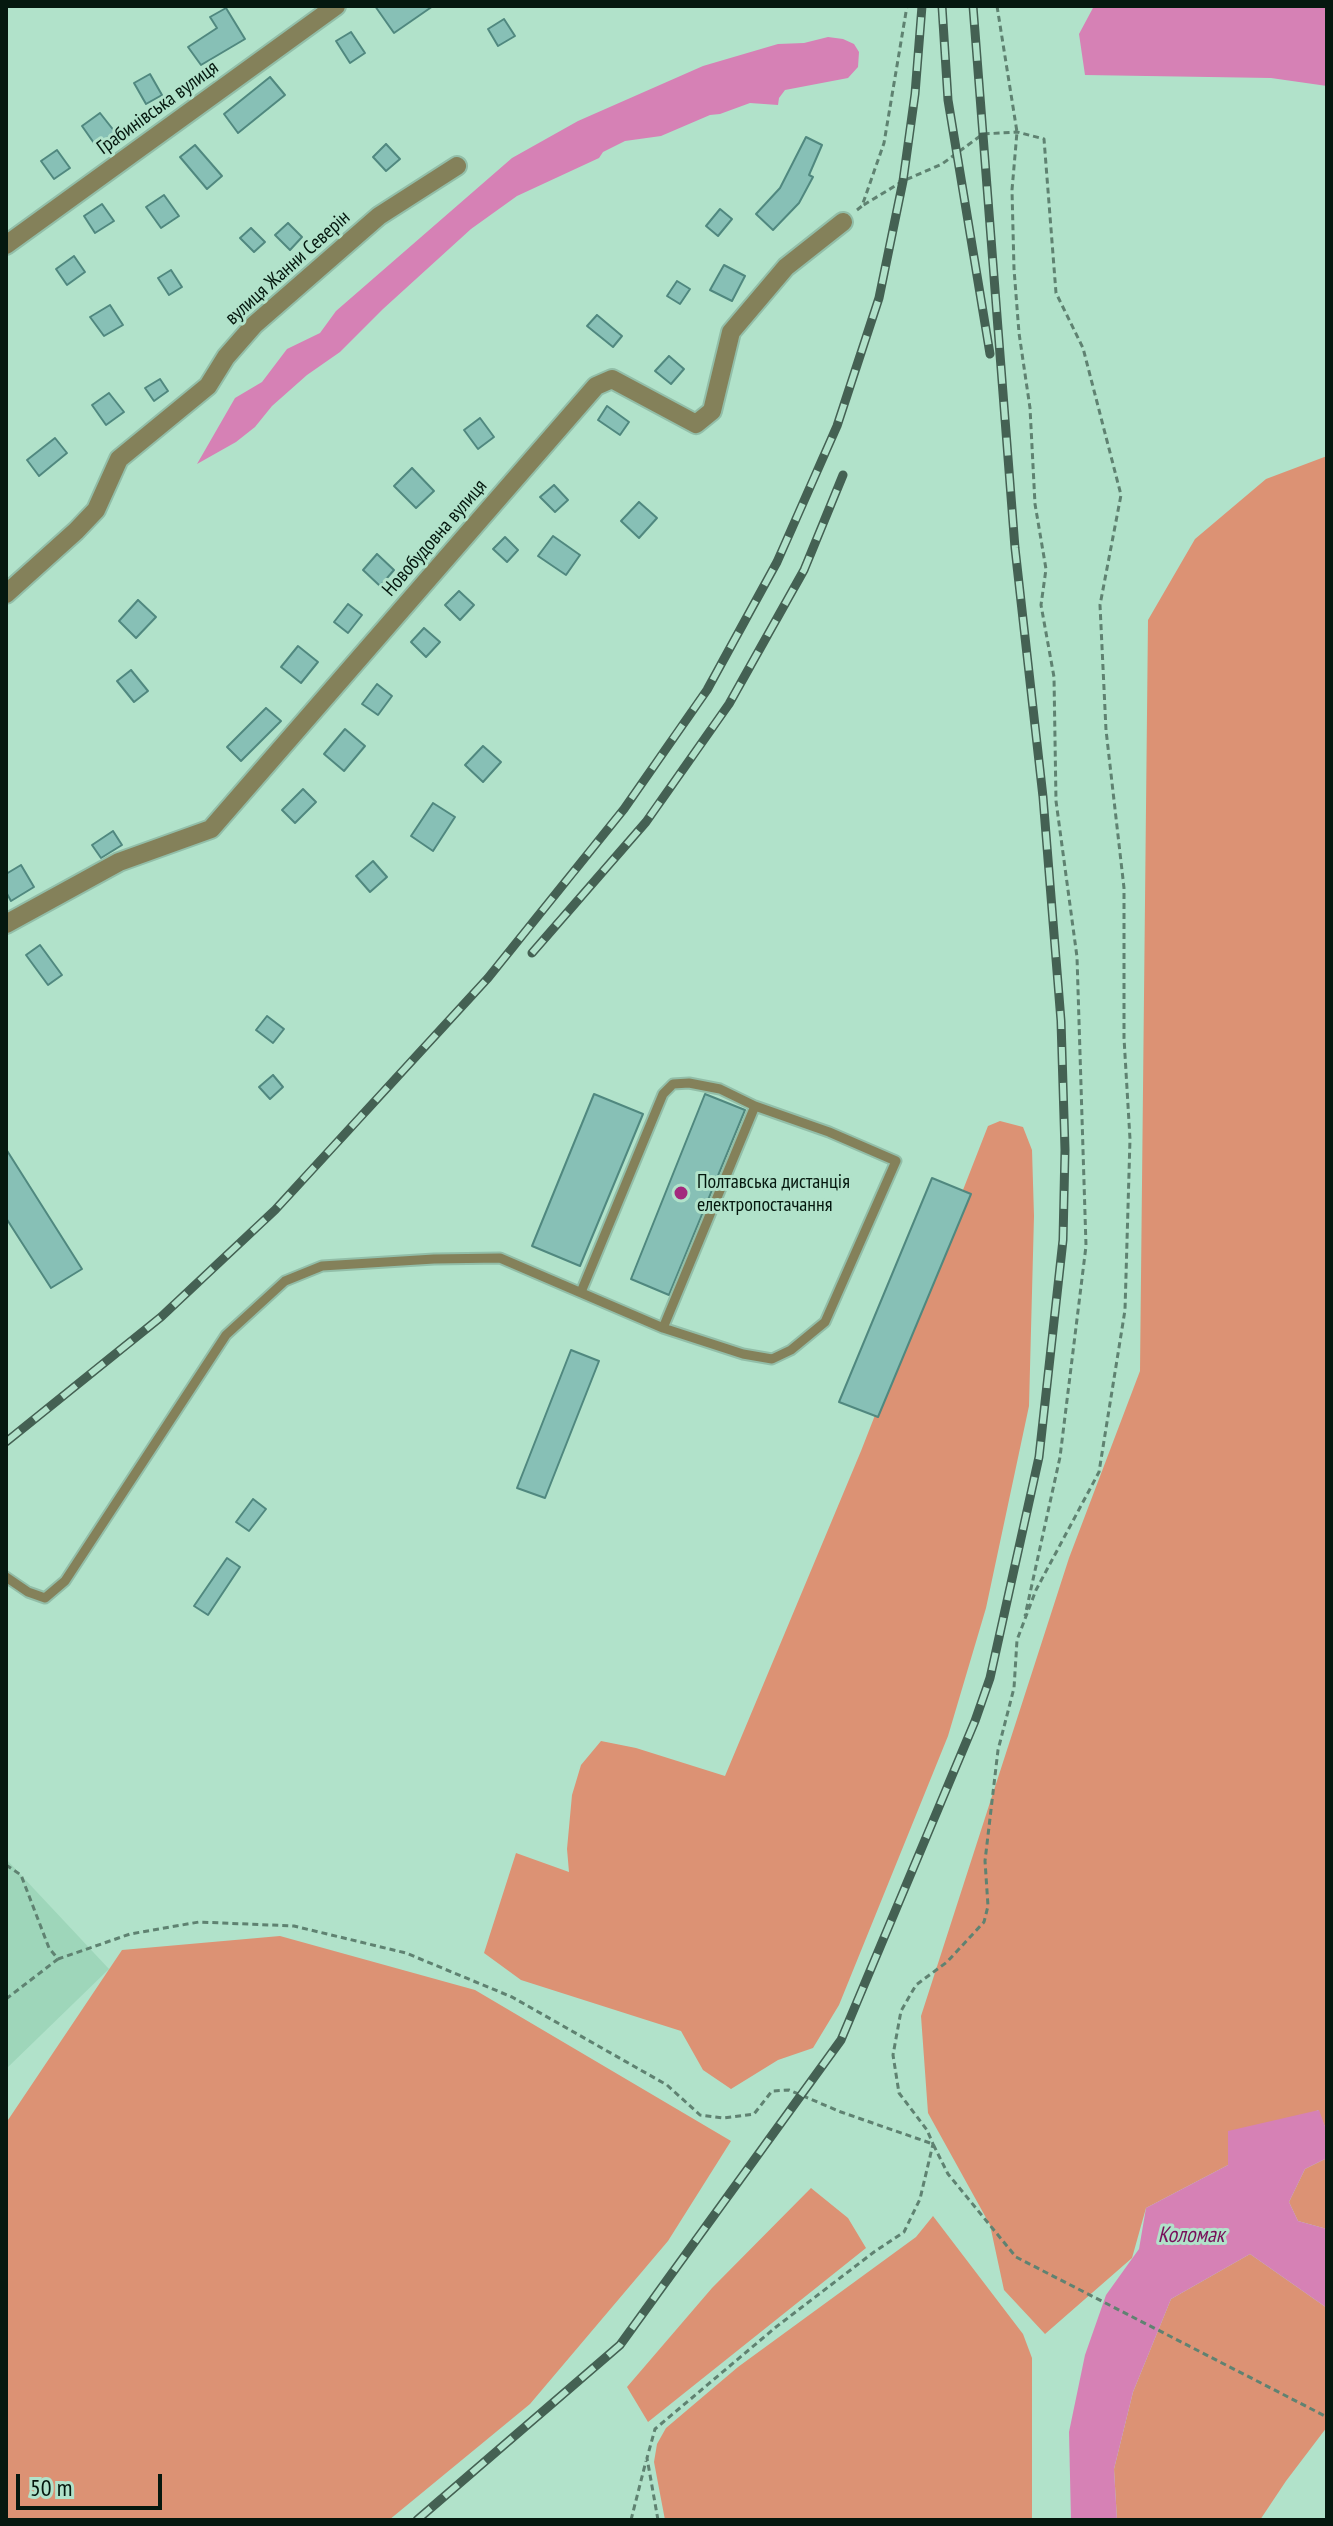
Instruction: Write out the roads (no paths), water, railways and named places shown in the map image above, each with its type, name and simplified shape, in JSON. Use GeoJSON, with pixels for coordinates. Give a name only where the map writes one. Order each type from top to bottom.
{"type":"FeatureCollection","features":[{"type":"Feature","properties":{"kind":"street","name":"Грабинівська вулиця"},"geometry":{"type":"LineString","coordinates":[[6,245],[336,6]]}},
{"type":"Feature","properties":{"kind":"street","name":"вулиця Жанни Северін"},"geometry":{"type":"LineString","coordinates":[[6,594],[96,510],[119,459],[208,386],[226,357],[254,325],[379,216],[457,166]]}},
{"type":"Feature","properties":{"kind":"street","name":"Новобудовна вулиця"},"geometry":{"type":"LineString","coordinates":[[6,924],[119,862],[211,829],[596,386],[612,379],[696,424],[712,411],[731,332],[786,267],[843,222]]}},
{"type":"Feature","properties":{"kind":"lane"},"geometry":{"type":"LineString","coordinates":[[6,1577],[28,1592],[45,1598],[65,1581],[226,1335],[285,1281],[322,1266],[500,1258],[663,1328],[743,1354],[772,1359],[791,1350],[825,1322],[896,1161],[829,1132],[755,1106],[720,1089],[689,1083],[673,1084],[663,1094],[581,1292]]}},
{"type":"Feature","properties":{"kind":"lane"},"geometry":{"type":"LineString","coordinates":[[663,1328],[755,1106]]}},
{"type":"Feature","properties":{"kind":"water"},"geometry":{"type":"Polygon","coordinates":[[[1094,6],[1327,6],[1327,86],[1271,78],[1085,75],[1079,34],[1094,6]]]}},
{"type":"Feature","properties":{"kind":"water"},"geometry":{"type":"Polygon","coordinates":[[[828,37],[854,44],[859,52],[858,67],[848,78],[785,90],[778,105],[750,103],[710,115],[661,136],[625,141],[603,152],[599,158],[517,196],[471,229],[340,352],[307,375],[272,406],[255,427],[236,442],[197,464],[235,398],[262,382],[287,349],[320,333],[336,311],[512,158],[578,121],[703,66],[778,44],[804,43],[828,37]]]}},
{"type":"Feature","properties":{"kind":"water","name":"Коломак"},"geometry":{"type":"Polygon","coordinates":[[[1319,2110],[1327,2132],[1327,2158],[1305,2169],[1289,2202],[1298,2221],[1327,2229],[1327,2308],[1250,2254],[1171,2299],[1133,2392],[1114,2469],[1117,2520],[1071,2520],[1069,2432],[1085,2355],[1106,2295],[1139,2249],[1146,2208],[1228,2165],[1228,2131],[1319,2110]]]}},
{"type":"Feature","properties":{"kind":"railway"},"geometry":{"type":"LineString","coordinates":[[6,1442],[161,1317],[275,1210],[488,978],[624,809],[707,690],[777,562],[837,426],[879,298],[903,181],[915,94],[922,6]]}},
{"type":"Feature","properties":{"kind":"railway"},"geometry":{"type":"LineString","coordinates":[[942,6],[948,100],[990,354]]}},
{"type":"Feature","properties":{"kind":"railway"},"geometry":{"type":"LineString","coordinates":[[417,2520],[620,2345],[841,2040],[975,1721],[990,1678],[1039,1457],[1063,1240],[1065,1150],[1061,1021],[1043,797],[1015,548],[973,6]]}},
{"type":"Feature","properties":{"kind":"railway"},"geometry":{"type":"LineString","coordinates":[[532,953],[646,822],[729,704],[804,570],[843,475]]}},
{"type":"Feature","properties":{"kind":"place","name":"Полтавська дистанція електропостачання"},"geometry":{"type":"Point","coordinates":[681,1193]}}]}
